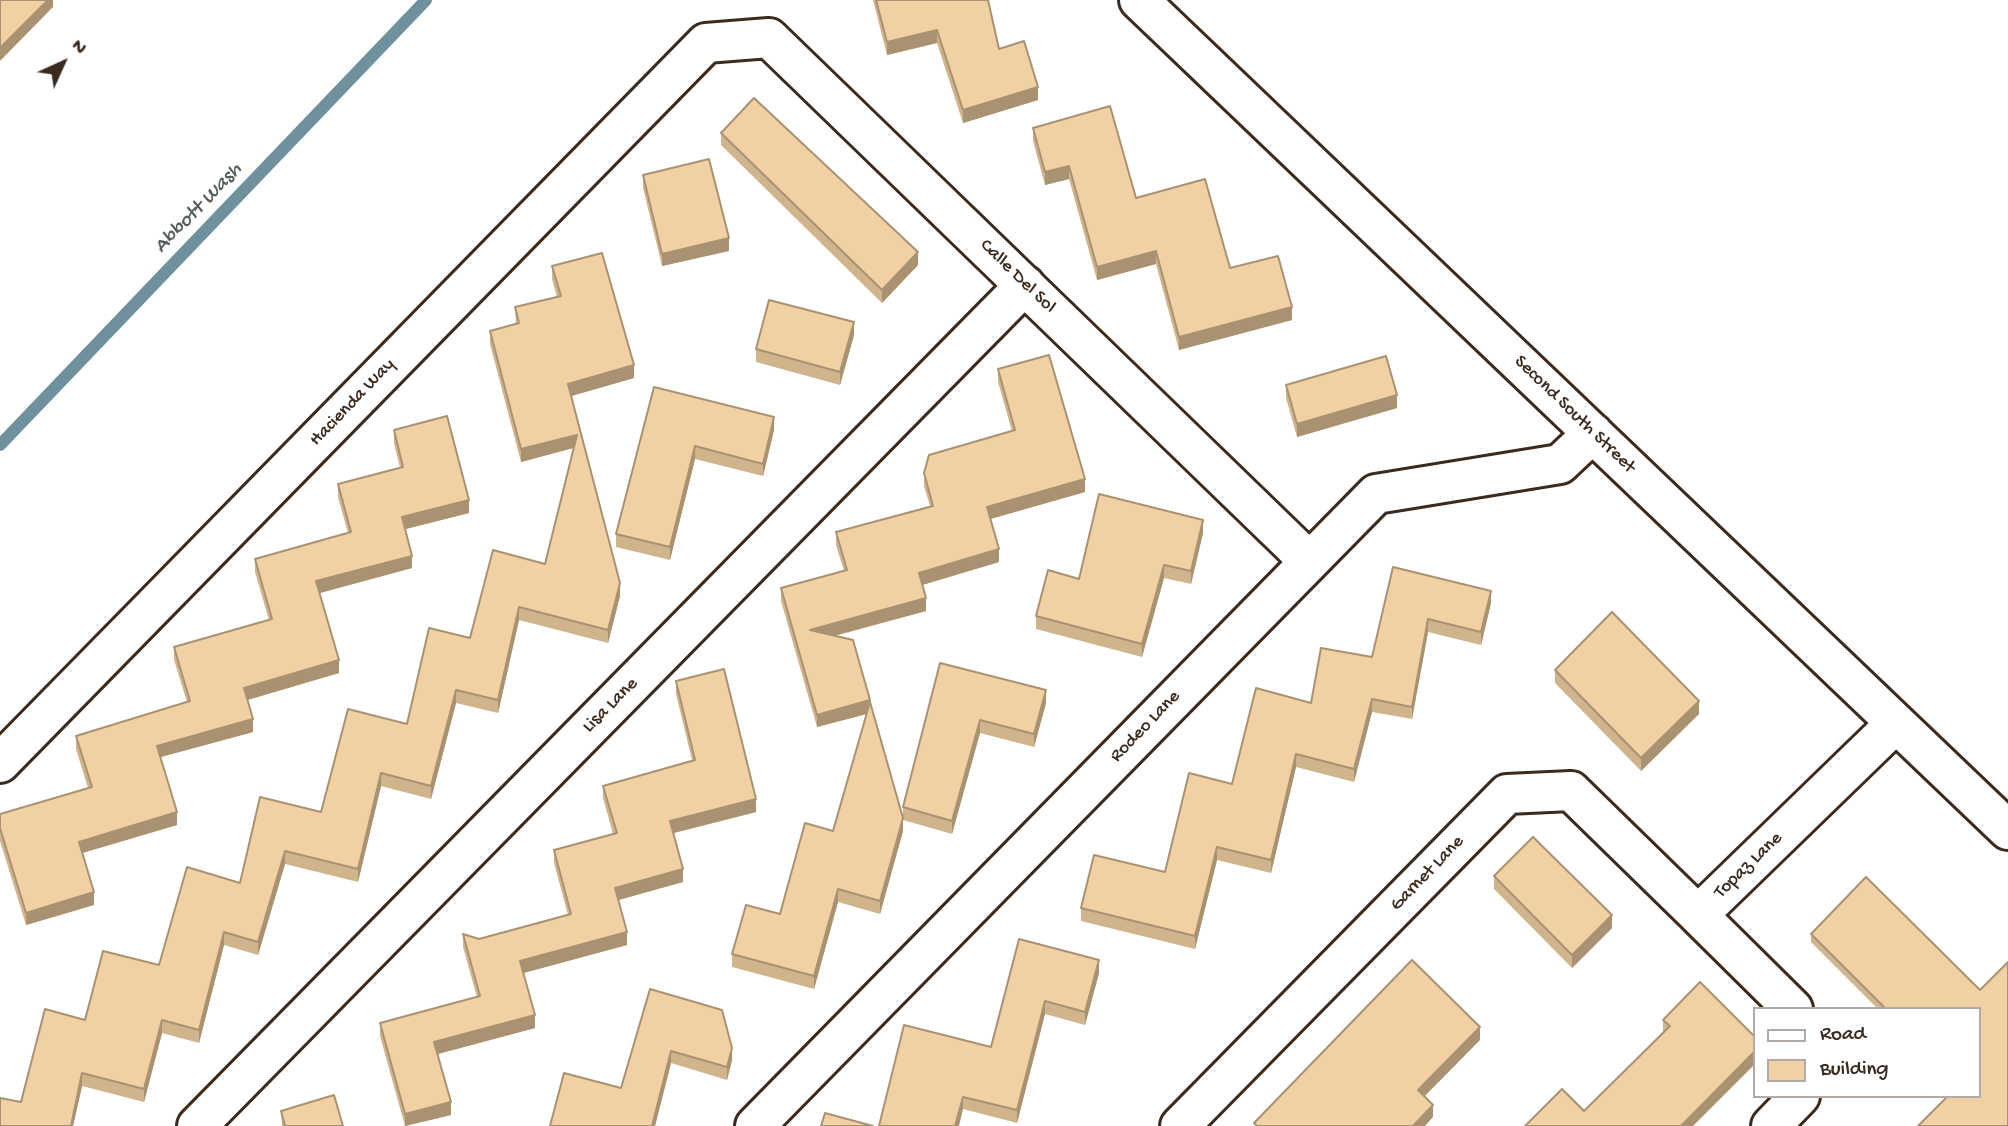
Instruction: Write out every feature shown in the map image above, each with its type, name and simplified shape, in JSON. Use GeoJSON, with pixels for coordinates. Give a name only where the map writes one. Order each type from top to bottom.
{"type":"FeatureCollection","features":[{"type":"Feature","properties":{"kind":"street","name":"Second South Street"},"geometry":{"type":"LineString","coordinates":[[1139,0],[2008,830]]}},
{"type":"Feature","properties":{"kind":"street","name":"Calle Del Sol"},"geometry":{"type":"LineString","coordinates":[[706,43],[769,37],[1309,561]]}},
{"type":"Feature","properties":{"kind":"street","name":"Hacienda Way"},"geometry":{"type":"LineString","coordinates":[[0,763],[706,43]]}},
{"type":"Feature","properties":{"kind":"street","name":"Lisa Lane"},"geometry":{"type":"LineString","coordinates":[[197,1126],[1025,285]]}},
{"type":"Feature","properties":{"kind":"street","name":"Rodeo Lane"},"geometry":{"type":"LineString","coordinates":[[755,1126],[1376,494],[1560,464],[1593,433]]}},
{"type":"Feature","properties":{"kind":"street","name":"Topaz Lane"},"geometry":{"type":"LineString","coordinates":[[1791,1007],[1698,915],[1896,723]]}},
{"type":"Feature","properties":{"kind":"street","name":"Garnet Lane"},"geometry":{"type":"LineString","coordinates":[[1180,1126],[1507,794],[1571,791],[1698,915]]}},
{"type":"Feature","properties":{"kind":"street"},"geometry":{"type":"LineString","coordinates":[[1771,1126],[1798,1098]]}},
{"type":"Feature","properties":{"kind":"building"},"geometry":{"type":"Polygon","coordinates":[[[0,0],[48,0],[0,48],[0,0]]]}},
{"type":"Feature","properties":{"kind":"building"},"geometry":{"type":"Polygon","coordinates":[[[876,0],[988,0],[999,49],[1024,41],[1038,87],[963,110],[937,30],[887,42],[876,0]]]}},
{"type":"Feature","properties":{"kind":"building"},"geometry":{"type":"Polygon","coordinates":[[[754,98],[918,252],[882,290],[721,133],[754,98]]]}},
{"type":"Feature","properties":{"kind":"building"},"geometry":{"type":"Polygon","coordinates":[[[1110,106],[1136,198],[1205,179],[1230,268],[1278,256],[1292,307],[1179,337],[1156,251],[1097,267],[1069,166],[1045,172],[1033,128],[1110,106]]]}},
{"type":"Feature","properties":{"kind":"building"},"geometry":{"type":"Polygon","coordinates":[[[709,159],[729,238],[662,254],[643,175],[709,159]]]}},
{"type":"Feature","properties":{"kind":"building"},"geometry":{"type":"Polygon","coordinates":[[[602,253],[634,365],[568,384],[620,583],[608,630],[519,607],[498,700],[456,690],[431,786],[381,773],[358,869],[285,851],[258,942],[224,932],[199,1030],[162,1020],[144,1089],[82,1073],[71,1126],[0,1126],[0,1098],[21,1102],[45,1009],[85,1020],[103,951],[159,965],[187,867],[240,883],[260,797],[321,812],[348,709],[407,724],[429,628],[470,638],[493,550],[545,564],[577,435],[521,449],[490,331],[519,323],[515,307],[561,296],[552,266],[602,253]]]}},
{"type":"Feature","properties":{"kind":"building"},"geometry":{"type":"Polygon","coordinates":[[[769,300],[854,322],[840,372],[756,349],[769,300]]]}},
{"type":"Feature","properties":{"kind":"building"},"geometry":{"type":"Polygon","coordinates":[[[1049,355],[1085,479],[987,507],[999,549],[919,573],[926,598],[810,630],[853,640],[870,700],[817,715],[781,588],[847,570],[836,532],[933,506],[924,473],[929,455],[1015,430],[998,369],[1049,355]]]}},
{"type":"Feature","properties":{"kind":"building"},"geometry":{"type":"Polygon","coordinates":[[[1386,356],[1397,395],[1297,424],[1286,385],[1386,356]]]}},
{"type":"Feature","properties":{"kind":"building"},"geometry":{"type":"Polygon","coordinates":[[[654,387],[774,417],[763,464],[695,446],[670,547],[616,534],[654,387]]]}},
{"type":"Feature","properties":{"kind":"building"},"geometry":{"type":"Polygon","coordinates":[[[447,416],[469,500],[402,517],[412,556],[316,581],[339,660],[244,688],[253,719],[157,746],[177,812],[79,842],[94,892],[26,913],[0,828],[0,814],[92,787],[76,736],[190,701],[174,647],[272,619],[255,559],[351,532],[338,484],[403,467],[394,430],[447,416]]]}},
{"type":"Feature","properties":{"kind":"building"},"geometry":{"type":"Polygon","coordinates":[[[1099,494],[1203,520],[1191,571],[1164,565],[1142,644],[1036,616],[1048,570],[1079,579],[1099,494]]]}},
{"type":"Feature","properties":{"kind":"building"},"geometry":{"type":"Polygon","coordinates":[[[1393,567],[1491,591],[1481,632],[1428,619],[1412,707],[1372,699],[1354,769],[1296,754],[1271,860],[1217,847],[1195,936],[1081,908],[1094,855],[1165,872],[1189,773],[1232,784],[1256,688],[1311,703],[1321,648],[1372,657],[1393,567]]]}},
{"type":"Feature","properties":{"kind":"building"},"geometry":{"type":"Polygon","coordinates":[[[1612,612],[1699,701],[1641,758],[1555,670],[1612,612]]]}},
{"type":"Feature","properties":{"kind":"building"},"geometry":{"type":"Polygon","coordinates":[[[940,663],[1046,690],[1034,734],[980,720],[952,821],[903,807],[940,663]]]}},
{"type":"Feature","properties":{"kind":"building"},"geometry":{"type":"Polygon","coordinates":[[[724,669],[756,799],[670,821],[683,869],[615,888],[627,932],[520,961],[535,1015],[434,1042],[451,1102],[405,1114],[380,1023],[480,996],[463,934],[479,939],[571,914],[554,850],[617,833],[603,786],[695,760],[676,681],[724,669]]]}},
{"type":"Feature","properties":{"kind":"building"},"geometry":{"type":"Polygon","coordinates":[[[870,702],[903,818],[880,901],[838,889],[814,976],[732,954],[746,905],[780,914],[805,823],[833,831],[870,702]]]}},
{"type":"Feature","properties":{"kind":"building"},"geometry":{"type":"Polygon","coordinates":[[[1533,837],[1612,915],[1572,955],[1494,876],[1533,837]]]}},
{"type":"Feature","properties":{"kind":"building"},"geometry":{"type":"Polygon","coordinates":[[[1866,877],[1980,990],[2008,962],[2008,1126],[1918,1126],[1946,1098],[1980,1098],[1980,1007],[1884,1007],[1811,934],[1866,877]]]}},
{"type":"Feature","properties":{"kind":"building"},"geometry":{"type":"Polygon","coordinates":[[[1019,939],[1099,960],[1085,1012],[1045,1001],[1017,1110],[963,1097],[955,1126],[879,1126],[904,1025],[991,1047],[1019,939]]]}},
{"type":"Feature","properties":{"kind":"building"},"geometry":{"type":"Polygon","coordinates":[[[1412,960],[1480,1027],[1418,1090],[1433,1105],[1413,1126],[1257,1126],[1254,1123],[1412,960]]]}},
{"type":"Feature","properties":{"kind":"building"},"geometry":{"type":"Polygon","coordinates":[[[1700,982],[1752,1034],[1752,1054],[1681,1126],[1525,1126],[1562,1089],[1584,1111],[1670,1026],[1663,1020],[1700,982]]]}},
{"type":"Feature","properties":{"kind":"building"},"geometry":{"type":"Polygon","coordinates":[[[650,989],[722,1010],[732,1048],[727,1067],[671,1051],[652,1126],[550,1126],[564,1073],[621,1088],[650,989]]]}},
{"type":"Feature","properties":{"kind":"building"},"geometry":{"type":"Polygon","coordinates":[[[334,1095],[343,1126],[285,1126],[281,1111],[334,1095]]]}},
{"type":"Feature","properties":{"kind":"building"},"geometry":{"type":"Polygon","coordinates":[[[825,1113],[873,1126],[821,1126],[825,1113]]]}},
{"type":"Feature","properties":{"kind":"waterway","name":"Abbott Wash"},"geometry":{"type":"LineString","coordinates":[[0,445],[426,0]]}}]}
